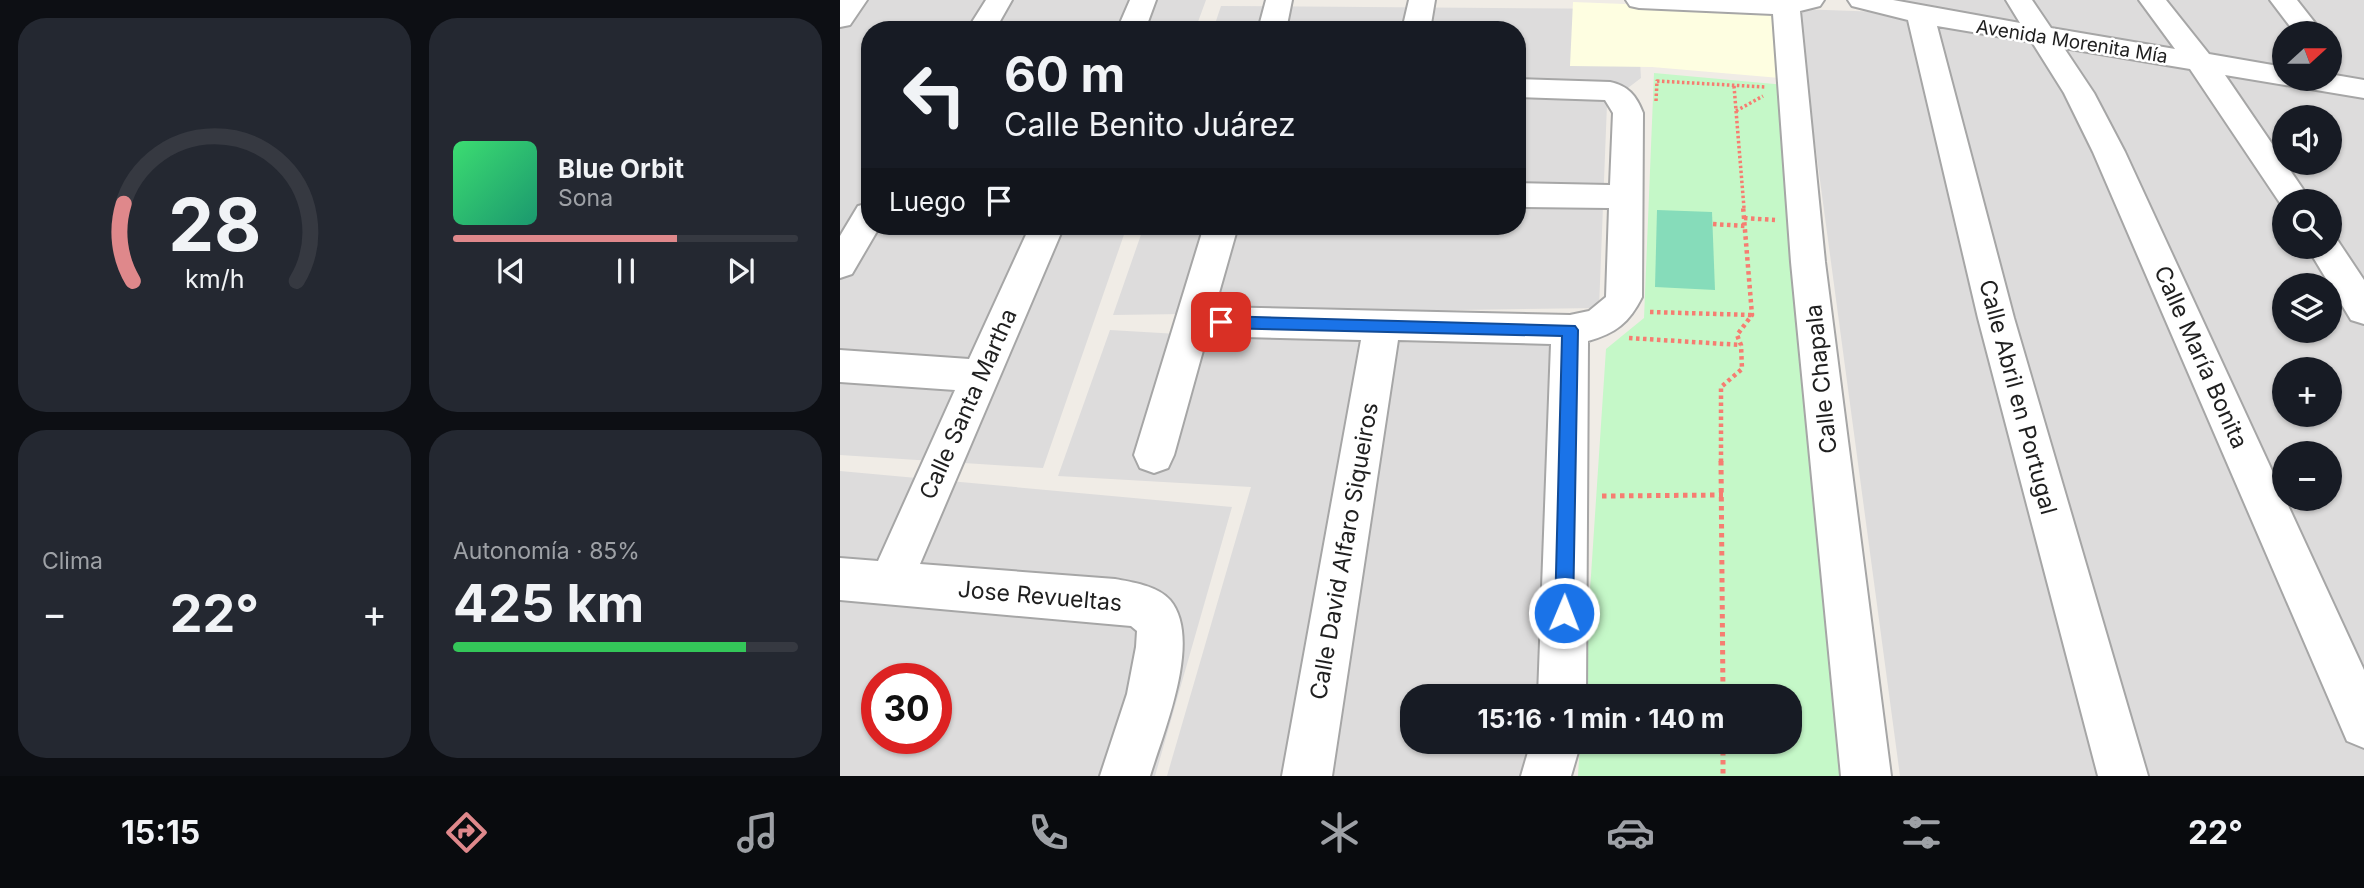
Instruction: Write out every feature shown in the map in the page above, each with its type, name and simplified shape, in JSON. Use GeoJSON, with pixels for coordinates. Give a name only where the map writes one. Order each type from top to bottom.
{"type":"FeatureCollection","features":[{"type":"Feature","properties":{"kind":"street"},"geometry":{"type":"LineString","coordinates":[[840,19],[855,0]]}},
{"type":"Feature","properties":{"kind":"street"},"geometry":{"type":"LineString","coordinates":[[986,21],[999,0]]}},
{"type":"Feature","properties":{"kind":"street"},"geometry":{"type":"LineString","coordinates":[[1135,21],[1143,0]]}},
{"type":"Feature","properties":{"kind":"street"},"geometry":{"type":"LineString","coordinates":[[1274,21],[1279,0]]}},
{"type":"Feature","properties":{"kind":"street"},"geometry":{"type":"LineString","coordinates":[[1418,21],[1422,0]]}},
{"type":"Feature","properties":{"kind":"street"},"geometry":{"type":"LineString","coordinates":[[1639,0],[1798,4]]}},
{"type":"Feature","properties":{"kind":"street","name":"Avenida Morenita Mía"},"geometry":{"type":"LineString","coordinates":[[1861,0],[1920,15],[2272,74]]}},
{"type":"Feature","properties":{"kind":"street","name":"Calle María Bonita"},"geometry":{"type":"LineString","coordinates":[[2019,0],[2079,93],[2109,152],[2364,724]]}},
{"type":"Feature","properties":{"kind":"street"},"geometry":{"type":"LineString","coordinates":[[2152,0],[2200,62],[2287,189]]}},
{"type":"Feature","properties":{"kind":"street"},"geometry":{"type":"LineString","coordinates":[[2283,0],[2300,21]]}},
{"type":"Feature","properties":{"kind":"street","name":"Calle Chapala"},"geometry":{"type":"LineString","coordinates":[[1798,4],[1808,262],[1866,776]]}},
{"type":"Feature","properties":{"kind":"street","name":"Calle Abril en Portugal"},"geometry":{"type":"LineString","coordinates":[[1920,15],[1996,318],[2123,776]]}},
{"type":"Feature","properties":{"kind":"street"},"geometry":{"type":"LineString","coordinates":[[2342,72],[2361,92]]}},
{"type":"Feature","properties":{"kind":"street"},"geometry":{"type":"LineString","coordinates":[[1194,321],[1570,330],[1592,326],[1611,318],[1620,308],[1624,297],[1628,113],[1621,98],[1610,91],[1526,88]]}},
{"type":"Feature","properties":{"kind":"street"},"geometry":{"type":"LineString","coordinates":[[2342,88],[2361,92]]}},
{"type":"Feature","properties":{"kind":"street"},"geometry":{"type":"LineString","coordinates":[[1526,195],[1625,197]]}},
{"type":"Feature","properties":{"kind":"street"},"geometry":{"type":"LineString","coordinates":[[840,265],[861,230]]}},
{"type":"Feature","properties":{"kind":"street","name":"Calle Santa Martha"},"geometry":{"type":"LineString","coordinates":[[890,583],[1042,235]]}},
{"type":"Feature","properties":{"kind":"street"},"geometry":{"type":"LineString","coordinates":[[1154,456],[1218,235]]}},
{"type":"Feature","properties":{"kind":"street"},"geometry":{"type":"LineString","coordinates":[[2332,259],[2364,310]]}},
{"type":"Feature","properties":{"kind":"street","name":"Calle David Alfaro Siqueiros"},"geometry":{"type":"LineString","coordinates":[[1307,776],[1382,327]]}},
{"type":"Feature","properties":{"kind":"street"},"geometry":{"type":"LineString","coordinates":[[1562,684],[1570,330]]}},
{"type":"Feature","properties":{"kind":"street"},"geometry":{"type":"LineString","coordinates":[[840,366],[981,376]]}},
{"type":"Feature","properties":{"kind":"street","name":"Jose Revueltas"},"geometry":{"type":"LineString","coordinates":[[840,579],[1115,601],[1141,606],[1157,619],[1161,639],[1157,671],[1125,776]]}},
{"type":"Feature","properties":{"kind":"street"},"geometry":{"type":"LineString","coordinates":[[1546,776],[1552,754]]}},
{"type":"Feature","properties":{"kind":"path"},"geometry":{"type":"LineString","coordinates":[[1656,108],[1657,81],[1734,86],[1752,315],[1737,335],[1741,345],[1742,369],[1721,387],[1723,684]]}},
{"type":"Feature","properties":{"kind":"path"},"geometry":{"type":"LineString","coordinates":[[1736,111],[1769,93]]}},
{"type":"Feature","properties":{"kind":"path"},"geometry":{"type":"LineString","coordinates":[[1744,218],[1781,220]]}},
{"type":"Feature","properties":{"kind":"path"},"geometry":{"type":"LineString","coordinates":[[1713,224],[1745,226]]}},
{"type":"Feature","properties":{"kind":"path"},"geometry":{"type":"LineString","coordinates":[[1650,299],[1650,313],[1752,315]]}},
{"type":"Feature","properties":{"kind":"path"},"geometry":{"type":"LineString","coordinates":[[1621,337],[1741,345]]}},
{"type":"Feature","properties":{"kind":"path"},"geometry":{"type":"LineString","coordinates":[[1598,496],[1723,495]]}},
{"type":"Feature","properties":{"kind":"path"},"geometry":{"type":"LineString","coordinates":[[1723,754],[1723,776]]}},
{"type":"Feature","properties":{"kind":"shaded area"},"geometry":{"type":"Polygon","coordinates":[[[840,0],[1206,0],[1198,21],[861,21],[861,235],[1124,235],[1043,468],[840,455],[840,0]]]}},
{"type":"Feature","properties":{"kind":"shaded area"},"geometry":{"type":"Polygon","coordinates":[[[1862,0],[2364,0],[2364,776],[1900,776],[1797,9],[1883,12],[1862,0]]]}},
{"type":"Feature","properties":{"kind":"shaded area"},"geometry":{"type":"Polygon","coordinates":[[[1573,2],[1778,10],[1780,78],[1652,67],[1570,66],[1573,2]]]}},
{"type":"Feature","properties":{"kind":"shaded area"},"geometry":{"type":"Polygon","coordinates":[[[1221,6],[1637,9],[1641,78],[1607,104],[1599,308],[1113,315],[1141,235],[1526,235],[1526,21],[1216,21],[1221,6]]]}},
{"type":"Feature","properties":{"kind":"shaded area"},"geometry":{"type":"Polygon","coordinates":[[[1110,330],[1229,337],[1554,343],[1548,684],[1400,684],[1400,754],[1531,754],[1520,776],[1167,776],[1251,487],[1058,476],[1110,330]]]}},
{"type":"Feature","properties":{"kind":"shaded area"},"geometry":{"type":"Polygon","coordinates":[[[840,471],[1232,507],[1155,776],[840,776],[840,471]]]}},
{"type":"Feature","properties":{"kind":"green space"},"geometry":{"type":"Polygon","coordinates":[[[1654,73],[1786,85],[1861,776],[1578,776],[1579,754],[1802,754],[1802,684],[1584,684],[1606,349],[1644,318],[1654,73]]]}},
{"type":"Feature","properties":{"kind":"green space"},"geometry":{"type":"Polygon","coordinates":[[[1657,210],[1712,212],[1715,290],[1655,287],[1657,210]]]}},
{"type":"Feature","properties":{"kind":"route"},"geometry":{"type":"LineString","coordinates":[[1221,322],[1570,330],[1564,613]]}}]}
